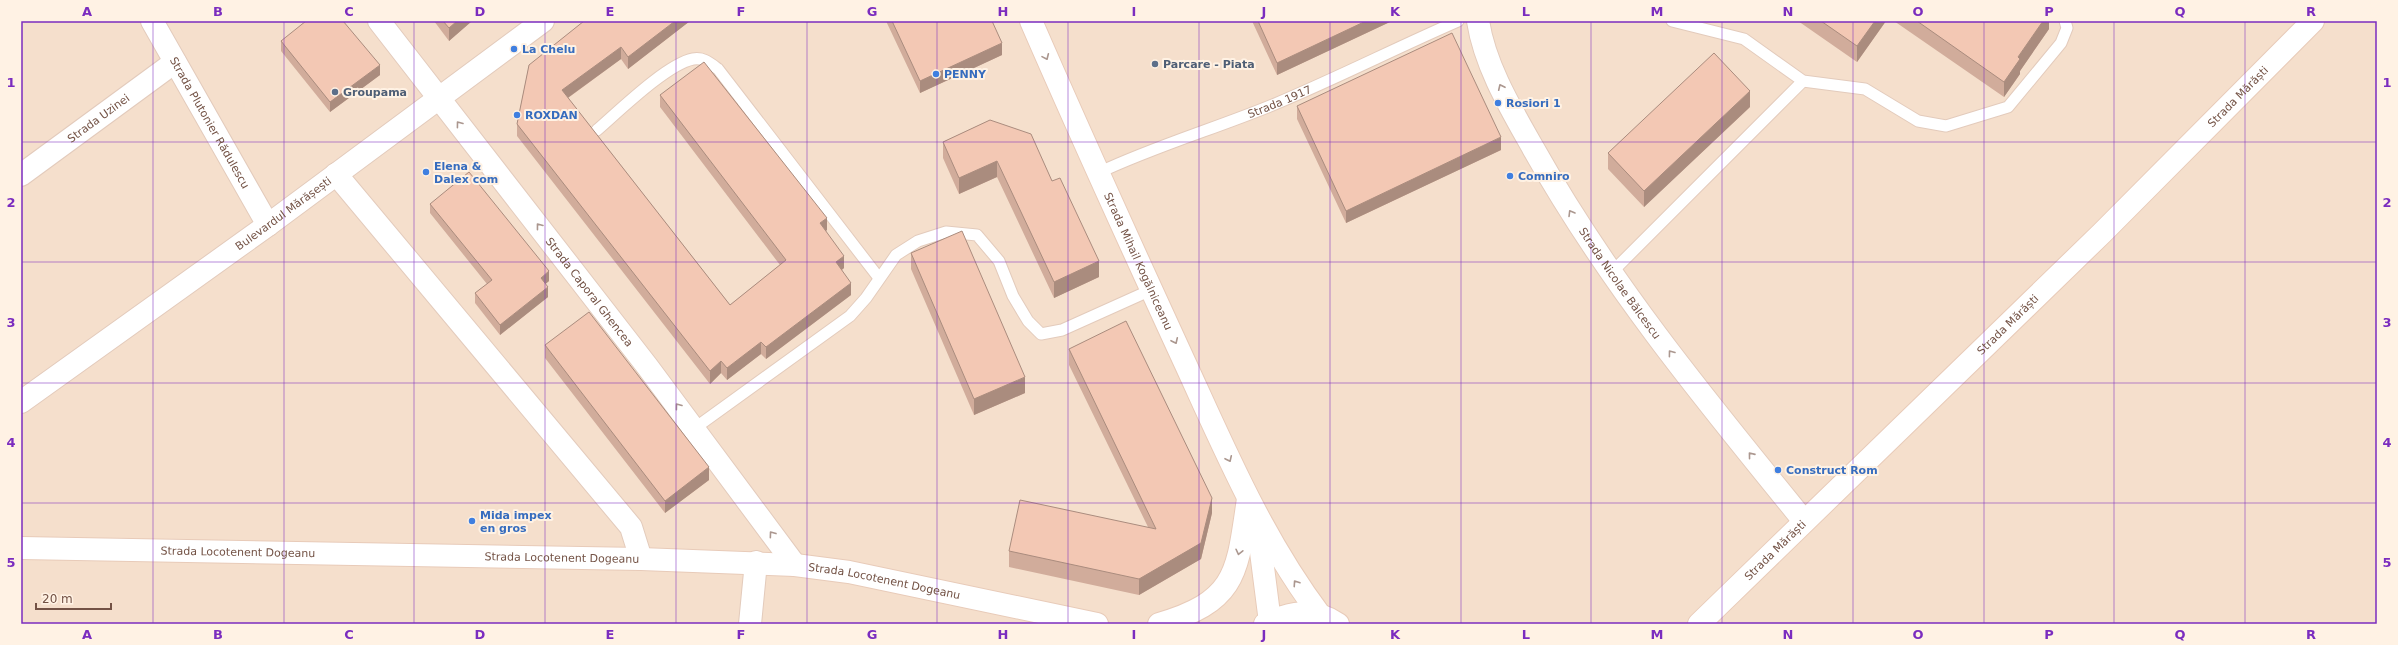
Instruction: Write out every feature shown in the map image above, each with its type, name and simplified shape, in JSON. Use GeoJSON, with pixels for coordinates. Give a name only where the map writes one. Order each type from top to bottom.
{"type":"FeatureCollection","features":[{"type":"Feature","properties":{"kind":"main road","name":"Strada Plutonier Rădulescu"},"geometry":{"type":"LineString","coordinates":[[152,21],[268,225]]}},
{"type":"Feature","properties":{"kind":"main road","name":"Strada Caporal Ghencea"},"geometry":{"type":"LineString","coordinates":[[379,21],[695,428],[795,565]]}},
{"type":"Feature","properties":{"kind":"main road","name":"Bulevardul Mărășești"},"geometry":{"type":"LineString","coordinates":[[21,402],[268,225],[543,21]]}},
{"type":"Feature","properties":{"kind":"main road","name":"Strada Mihail Kogălniceanu"},"geometry":{"type":"LineString","coordinates":[[1031,21],[1151,290],[1248,499],[1288,570],[1329,619]]}},
{"type":"Feature","properties":{"kind":"main road","name":"Strada Nicolae Bălcescu"},"geometry":{"type":"LineString","coordinates":[[1478,21],[1492,69],[1514,115],[1582,230],[1611,273],[1712,407],[1804,521]]}},
{"type":"Feature","properties":{"kind":"main road","name":"Strada Mărăști"},"geometry":{"type":"LineString","coordinates":[[1698,624],[2108,227],[2313,21]]}},
{"type":"Feature","properties":{"kind":"main road","name":"Strada Uzinei"},"geometry":{"type":"LineString","coordinates":[[21,175],[176,62]]}},
{"type":"Feature","properties":{"kind":"main road"},"geometry":{"type":"LineString","coordinates":[[336,174],[631,527],[640,559]]}},
{"type":"Feature","properties":{"kind":"main road","name":"Strada Mihail Kogălniceanu"},"geometry":{"type":"LineString","coordinates":[[1248,499],[1260,544],[1267,623]]}},
{"type":"Feature","properties":{"kind":"main road"},"geometry":{"type":"LineString","coordinates":[[1159,624],[1197,610],[1210,603],[1226,586],[1236,568],[1248,499]]}},
{"type":"Feature","properties":{"kind":"main road","name":"Strada Locotenent Dogeanu"},"geometry":{"type":"LineString","coordinates":[[21,548],[756,562],[849,572],[1097,624]]}},
{"type":"Feature","properties":{"kind":"main road"},"geometry":{"type":"LineString","coordinates":[[750,624],[756,562]]}},
{"type":"Feature","properties":{"kind":"main road"},"geometry":{"type":"LineString","coordinates":[[1267,623],[1282,615],[1301,612],[1329,619]]}},
{"type":"Feature","properties":{"kind":"lane","name":"Strada 1917"},"geometry":{"type":"LineString","coordinates":[[1098,173],[1125,160],[1190,138],[1276,104],[1458,21]]}},
{"type":"Feature","properties":{"kind":"lane"},"geometry":{"type":"LineString","coordinates":[[1672,21],[1744,39],[1803,81],[1865,89],[1918,121],[1946,126],[2008,107],[2060,43],[2067,28],[2065,21]]}},
{"type":"Feature","properties":{"kind":"lane"},"geometry":{"type":"LineString","coordinates":[[598,130],[675,65],[694,58],[707,60],[718,69],[879,278]]}},
{"type":"Feature","properties":{"kind":"lane"},"geometry":{"type":"LineString","coordinates":[[1611,273],[1803,81]]}},
{"type":"Feature","properties":{"kind":"lane"},"geometry":{"type":"LineString","coordinates":[[695,428],[850,316],[866,298],[896,255],[918,241],[946,232],[976,235],[999,261],[1013,296],[1028,321],[1041,334],[1062,330],[1151,290]]}},
{"type":"Feature","properties":{"kind":"shaded area"},"geometry":{"type":"Polygon","coordinates":[[[21,21],[2377,21],[2377,624],[21,624],[21,21]]]}},
{"type":"Feature","properties":{"kind":"building"},"geometry":{"type":"Polygon","coordinates":[[[306,21],[343,21],[380,65],[330,102],[281,41],[306,21]]]}},
{"type":"Feature","properties":{"kind":"building"},"geometry":{"type":"Polygon","coordinates":[[[443,21],[457,21],[449,28],[443,21]]]}},
{"type":"Feature","properties":{"kind":"building"},"geometry":{"type":"Polygon","coordinates":[[[584,21],[675,21],[628,57],[621,47],[562,90],[730,305],[786,260],[660,95],[704,62],[827,218],[820,223],[844,256],[836,262],[851,283],[766,347],[761,342],[727,368],[721,361],[710,371],[517,124],[529,65],[584,21]]]}},
{"type":"Feature","properties":{"kind":"building","name":"PENNY"},"geometry":{"type":"Polygon","coordinates":[[[892,21],[992,21],[1002,43],[920,81],[892,21]]]}},
{"type":"Feature","properties":{"kind":"building"},"geometry":{"type":"Polygon","coordinates":[[[1258,21],[1366,21],[1277,63],[1258,21]]]}},
{"type":"Feature","properties":{"kind":"building"},"geometry":{"type":"Polygon","coordinates":[[[1821,21],[1875,21],[1857,46],[1821,21]]]}},
{"type":"Feature","properties":{"kind":"building"},"geometry":{"type":"Polygon","coordinates":[[[1917,21],[2043,21],[2018,57],[2020,59],[2004,82],[1917,21]]]}},
{"type":"Feature","properties":{"kind":"building"},"geometry":{"type":"Polygon","coordinates":[[[1452,33],[1501,137],[1346,211],[1297,106],[1452,33]]]}},
{"type":"Feature","properties":{"kind":"building"},"geometry":{"type":"Polygon","coordinates":[[[1714,53],[1750,91],[1644,191],[1608,153],[1714,53]]]}},
{"type":"Feature","properties":{"kind":"building"},"geometry":{"type":"Polygon","coordinates":[[[990,120],[1031,134],[1052,181],[1060,178],[1099,261],[1054,282],[997,161],[959,178],[943,142],[990,120]]]}},
{"type":"Feature","properties":{"kind":"building"},"geometry":{"type":"Polygon","coordinates":[[[469,172],[549,271],[541,278],[548,287],[500,325],[475,293],[492,280],[430,204],[469,172]]]}},
{"type":"Feature","properties":{"kind":"building"},"geometry":{"type":"Polygon","coordinates":[[[962,231],[1025,377],[974,399],[911,253],[962,231]]]}},
{"type":"Feature","properties":{"kind":"building"},"geometry":{"type":"Polygon","coordinates":[[[589,312],[709,467],[665,501],[545,345],[589,312]]]}},
{"type":"Feature","properties":{"kind":"building"},"geometry":{"type":"Polygon","coordinates":[[[1126,321],[1212,498],[1201,543],[1139,579],[1009,551],[1020,500],[1156,529],[1069,349],[1126,321]]]}},
{"type":"Feature","properties":{"kind":"place","name":"La Chelu"},"geometry":{"type":"Point","coordinates":[514,49]}},
{"type":"Feature","properties":{"kind":"place","name":"Parcare - Piata"},"geometry":{"type":"Point","coordinates":[1155,64]}},
{"type":"Feature","properties":{"kind":"place","name":"PENNY"},"geometry":{"type":"Point","coordinates":[936,74]}},
{"type":"Feature","properties":{"kind":"place","name":"Groupama"},"geometry":{"type":"Point","coordinates":[335,92]}},
{"type":"Feature","properties":{"kind":"place","name":"Rosiori 1"},"geometry":{"type":"Point","coordinates":[1498,103]}},
{"type":"Feature","properties":{"kind":"place","name":"ROXDAN"},"geometry":{"type":"Point","coordinates":[517,115]}},
{"type":"Feature","properties":{"kind":"place","name":"Elena & Dalex com"},"geometry":{"type":"Point","coordinates":[426,172]}},
{"type":"Feature","properties":{"kind":"place","name":"Comniro"},"geometry":{"type":"Point","coordinates":[1510,176]}},
{"type":"Feature","properties":{"kind":"place","name":"Construct Rom"},"geometry":{"type":"Point","coordinates":[1778,470]}},
{"type":"Feature","properties":{"kind":"place","name":"Mida impex en gros"},"geometry":{"type":"Point","coordinates":[472,521]}}]}
